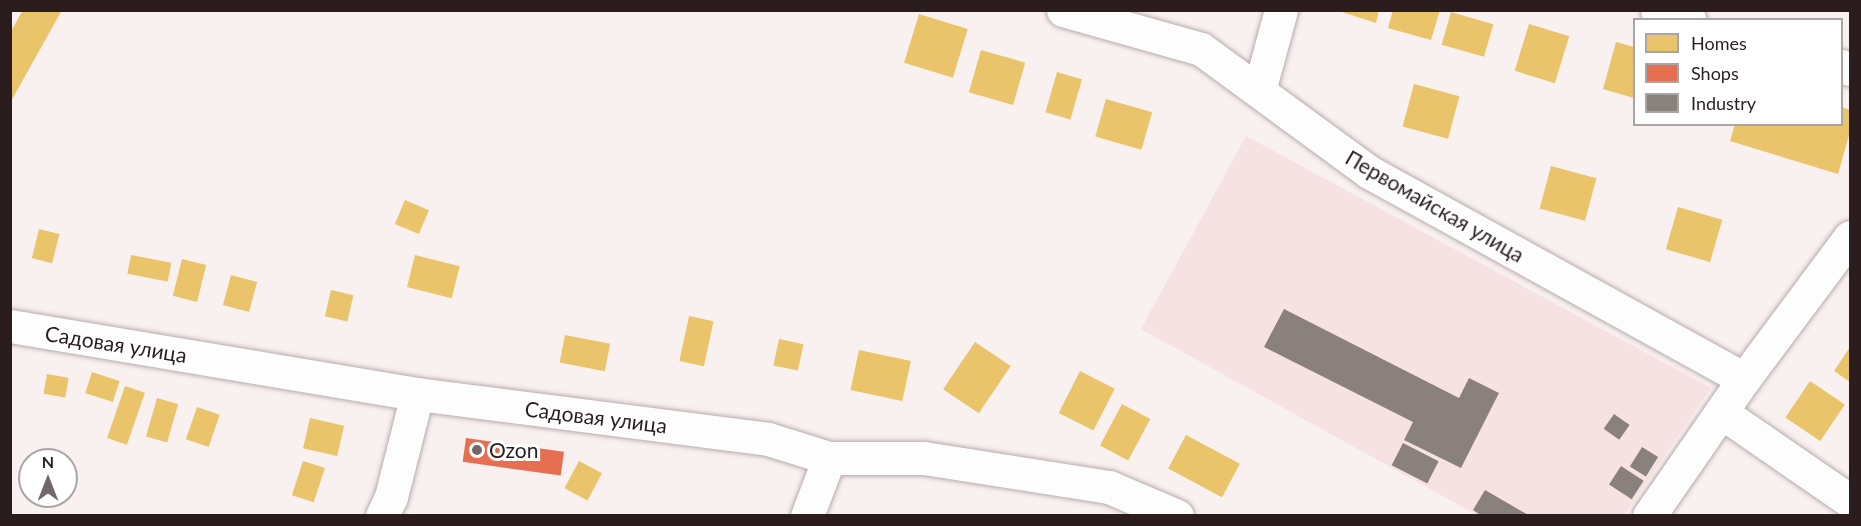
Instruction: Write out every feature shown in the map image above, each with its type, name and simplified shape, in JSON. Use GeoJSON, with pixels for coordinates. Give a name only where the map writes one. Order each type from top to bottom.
{"type":"FeatureCollection","features":[{"type":"Feature","properties":{"kind":"street","name":"Первомайская улица"},"geometry":{"type":"LineString","coordinates":[[1063,10],[1201,49],[1369,172],[1744,379]]}},
{"type":"Feature","properties":{"kind":"street"},"geometry":{"type":"LineString","coordinates":[[1258,92],[1281,10]]}},
{"type":"Feature","properties":{"kind":"street"},"geometry":{"type":"LineString","coordinates":[[1658,10],[1684,18]]}},
{"type":"Feature","properties":{"kind":"street"},"geometry":{"type":"LineString","coordinates":[[1649,516],[1744,379],[1851,237]]}},
{"type":"Feature","properties":{"kind":"street","name":"Садовая улица"},"geometry":{"type":"LineString","coordinates":[[10,326],[417,394],[768,440],[829,458],[924,458],[1109,487],[1177,516]]}},
{"type":"Feature","properties":{"kind":"street"},"geometry":{"type":"LineString","coordinates":[[382,516],[391,497],[417,394]]}},
{"type":"Feature","properties":{"kind":"street"},"geometry":{"type":"LineString","coordinates":[[1721,412],[1851,501]]}},
{"type":"Feature","properties":{"kind":"street"},"geometry":{"type":"LineString","coordinates":[[807,516],[829,458]]}},
{"type":"Feature","properties":{"kind":"shaded area"},"geometry":{"type":"Polygon","coordinates":[[[1246,136],[1711,388],[1624,515],[1477,515],[1141,329],[1246,136]]]}},
{"type":"Feature","properties":{"kind":"building: Homes"},"geometry":{"type":"Polygon","coordinates":[[[23,10],[62,10],[10,103],[10,33],[23,10]]]}},
{"type":"Feature","properties":{"kind":"building: Homes"},"geometry":{"type":"Polygon","coordinates":[[[1336,10],[1379,10],[1376,23],[1336,10]]]}},
{"type":"Feature","properties":{"kind":"building: Homes"},"geometry":{"type":"Polygon","coordinates":[[[1393,10],[1440,10],[1431,40],[1388,28],[1393,10]]]}},
{"type":"Feature","properties":{"kind":"building: Homes"},"geometry":{"type":"Polygon","coordinates":[[[1451,12],[1493,24],[1484,57],[1442,45],[1451,12]]]}},
{"type":"Feature","properties":{"kind":"building: Homes"},"geometry":{"type":"Polygon","coordinates":[[[919,14],[968,29],[953,78],[904,63],[919,14]]]}},
{"type":"Feature","properties":{"kind":"building: Homes"},"geometry":{"type":"Polygon","coordinates":[[[1529,24],[1569,36],[1555,83],[1515,71],[1529,24]]]}},
{"type":"Feature","properties":{"kind":"building: Homes"},"geometry":{"type":"Polygon","coordinates":[[[1616,42],[1633,47],[1633,98],[1603,89],[1616,42]]]}},
{"type":"Feature","properties":{"kind":"building: Homes"},"geometry":{"type":"Polygon","coordinates":[[[981,50],[1025,63],[1013,105],[969,92],[981,50]]]}},
{"type":"Feature","properties":{"kind":"building: Homes"},"geometry":{"type":"Polygon","coordinates":[[[1057,72],[1082,79],[1070,120],[1045,112],[1057,72]]]}},
{"type":"Feature","properties":{"kind":"building: Homes"},"geometry":{"type":"Polygon","coordinates":[[[1414,84],[1459,96],[1448,139],[1403,127],[1414,84]]]}},
{"type":"Feature","properties":{"kind":"building: Homes"},"geometry":{"type":"Polygon","coordinates":[[[1106,99],[1152,112],[1141,150],[1095,136],[1106,99]]]}},
{"type":"Feature","properties":{"kind":"building: Homes"},"geometry":{"type":"Polygon","coordinates":[[[1843,107],[1850,110],[1850,132],[1838,174],[1730,141],[1734,126],[1843,126],[1843,107]]]}},
{"type":"Feature","properties":{"kind":"building: Homes"},"geometry":{"type":"Polygon","coordinates":[[[1551,166],[1596,178],[1585,221],[1540,209],[1551,166]]]}},
{"type":"Feature","properties":{"kind":"building: Homes"},"geometry":{"type":"Polygon","coordinates":[[[405,200],[429,210],[419,234],[395,224],[405,200]]]}},
{"type":"Feature","properties":{"kind":"building: Homes"},"geometry":{"type":"Polygon","coordinates":[[[1678,207],[1722,220],[1710,262],[1666,249],[1678,207]]]}},
{"type":"Feature","properties":{"kind":"building: Homes"},"geometry":{"type":"Polygon","coordinates":[[[39,229],[59,234],[52,263],[32,258],[39,229]]]}},
{"type":"Feature","properties":{"kind":"building: Homes"},"geometry":{"type":"Polygon","coordinates":[[[131,255],[171,263],[168,281],[127,274],[131,255]]]}},
{"type":"Feature","properties":{"kind":"building: Homes"},"geometry":{"type":"Polygon","coordinates":[[[415,255],[460,266],[452,298],[407,287],[415,255]]]}},
{"type":"Feature","properties":{"kind":"building: Homes"},"geometry":{"type":"Polygon","coordinates":[[[182,259],[206,265],[197,302],[173,296],[182,259]]]}},
{"type":"Feature","properties":{"kind":"building: Homes"},"geometry":{"type":"Polygon","coordinates":[[[231,275],[257,282],[249,312],[223,305],[231,275]]]}},
{"type":"Feature","properties":{"kind":"building: Homes"},"geometry":{"type":"Polygon","coordinates":[[[331,290],[353,295],[347,321],[325,316],[331,290]]]}},
{"type":"Feature","properties":{"kind":"building: Homes"},"geometry":{"type":"Polygon","coordinates":[[[689,316],[713,321],[704,366],[679,361],[689,316]]]}},
{"type":"Feature","properties":{"kind":"building: Homes"},"geometry":{"type":"Polygon","coordinates":[[[565,335],[610,344],[605,371],[560,362],[565,335]]]}},
{"type":"Feature","properties":{"kind":"building: Homes"},"geometry":{"type":"Polygon","coordinates":[[[779,339],[803,344],[798,371],[773,365],[779,339]]]}},
{"type":"Feature","properties":{"kind":"building: Homes"},"geometry":{"type":"Polygon","coordinates":[[[975,342],[1011,366],[979,413],[943,389],[975,342]]]}},
{"type":"Feature","properties":{"kind":"building: Homes"},"geometry":{"type":"Polygon","coordinates":[[[1850,347],[1850,382],[1834,371],[1850,347]]]}},
{"type":"Feature","properties":{"kind":"building: Homes"},"geometry":{"type":"Polygon","coordinates":[[[859,350],[911,361],[902,401],[850,390],[859,350]]]}},
{"type":"Feature","properties":{"kind":"building: Homes"},"geometry":{"type":"Polygon","coordinates":[[[1080,371],[1115,389],[1093,431],[1059,413],[1080,371]]]}},
{"type":"Feature","properties":{"kind":"building: Homes"},"geometry":{"type":"Polygon","coordinates":[[[92,372],[120,381],[113,402],[85,393],[92,372]]]}},
{"type":"Feature","properties":{"kind":"building: Homes"},"geometry":{"type":"Polygon","coordinates":[[[47,374],[69,378],[65,398],[44,394],[47,374]]]}},
{"type":"Feature","properties":{"kind":"building: Homes"},"geometry":{"type":"Polygon","coordinates":[[[1810,381],[1845,404],[1820,441],[1785,417],[1810,381]]]}},
{"type":"Feature","properties":{"kind":"building: Homes"},"geometry":{"type":"Polygon","coordinates":[[[125,386],[145,393],[127,445],[107,438],[125,386]]]}},
{"type":"Feature","properties":{"kind":"building: Homes"},"geometry":{"type":"Polygon","coordinates":[[[157,398],[178,404],[167,443],[146,436],[157,398]]]}},
{"type":"Feature","properties":{"kind":"building: Homes"},"geometry":{"type":"Polygon","coordinates":[[[1122,404],[1150,419],[1128,461],[1100,445],[1122,404]]]}},
{"type":"Feature","properties":{"kind":"building: Homes"},"geometry":{"type":"Polygon","coordinates":[[[197,407],[220,415],[209,447],[186,439],[197,407]]]}},
{"type":"Feature","properties":{"kind":"building: Homes"},"geometry":{"type":"Polygon","coordinates":[[[310,418],[344,426],[337,456],[303,448],[310,418]]]}},
{"type":"Feature","properties":{"kind":"building: Homes"},"geometry":{"type":"Polygon","coordinates":[[[1186,435],[1240,464],[1222,497],[1168,469],[1186,435]]]}},
{"type":"Feature","properties":{"kind":"building: Homes"},"geometry":{"type":"Polygon","coordinates":[[[303,461],[325,468],[314,502],[292,495],[303,461]]]}},
{"type":"Feature","properties":{"kind":"building: Homes"},"geometry":{"type":"Polygon","coordinates":[[[579,461],[602,473],[587,501],[564,488],[579,461]]]}},
{"type":"Feature","properties":{"kind":"building: Shops"},"geometry":{"type":"Polygon","coordinates":[[[466,438],[564,452],[561,476],[463,462],[466,438]]]}},
{"type":"Feature","properties":{"kind":"building: Industry"},"geometry":{"type":"Polygon","coordinates":[[[1284,309],[1459,398],[1469,378],[1499,393],[1461,468],[1404,440],[1413,422],[1264,347],[1284,309]]]}},
{"type":"Feature","properties":{"kind":"building: Industry"},"geometry":{"type":"Polygon","coordinates":[[[1614,414],[1630,425],[1619,440],[1604,429],[1614,414]]]}},
{"type":"Feature","properties":{"kind":"building: Industry"},"geometry":{"type":"Polygon","coordinates":[[[1403,443],[1439,461],[1427,483],[1392,465],[1403,443]]]}},
{"type":"Feature","properties":{"kind":"building: Industry"},"geometry":{"type":"Polygon","coordinates":[[[1642,447],[1658,457],[1646,477],[1630,467],[1642,447]]]}},
{"type":"Feature","properties":{"kind":"building: Industry"},"geometry":{"type":"Polygon","coordinates":[[[1621,466],[1644,481],[1632,499],[1609,484],[1621,466]]]}},
{"type":"Feature","properties":{"kind":"building: Industry"},"geometry":{"type":"Polygon","coordinates":[[[1485,490],[1530,516],[1482,516],[1473,510],[1485,490]]]}},
{"type":"Feature","properties":{"kind":"place","name":"Ozon"},"geometry":{"type":"Point","coordinates":[477,450]}}]}
